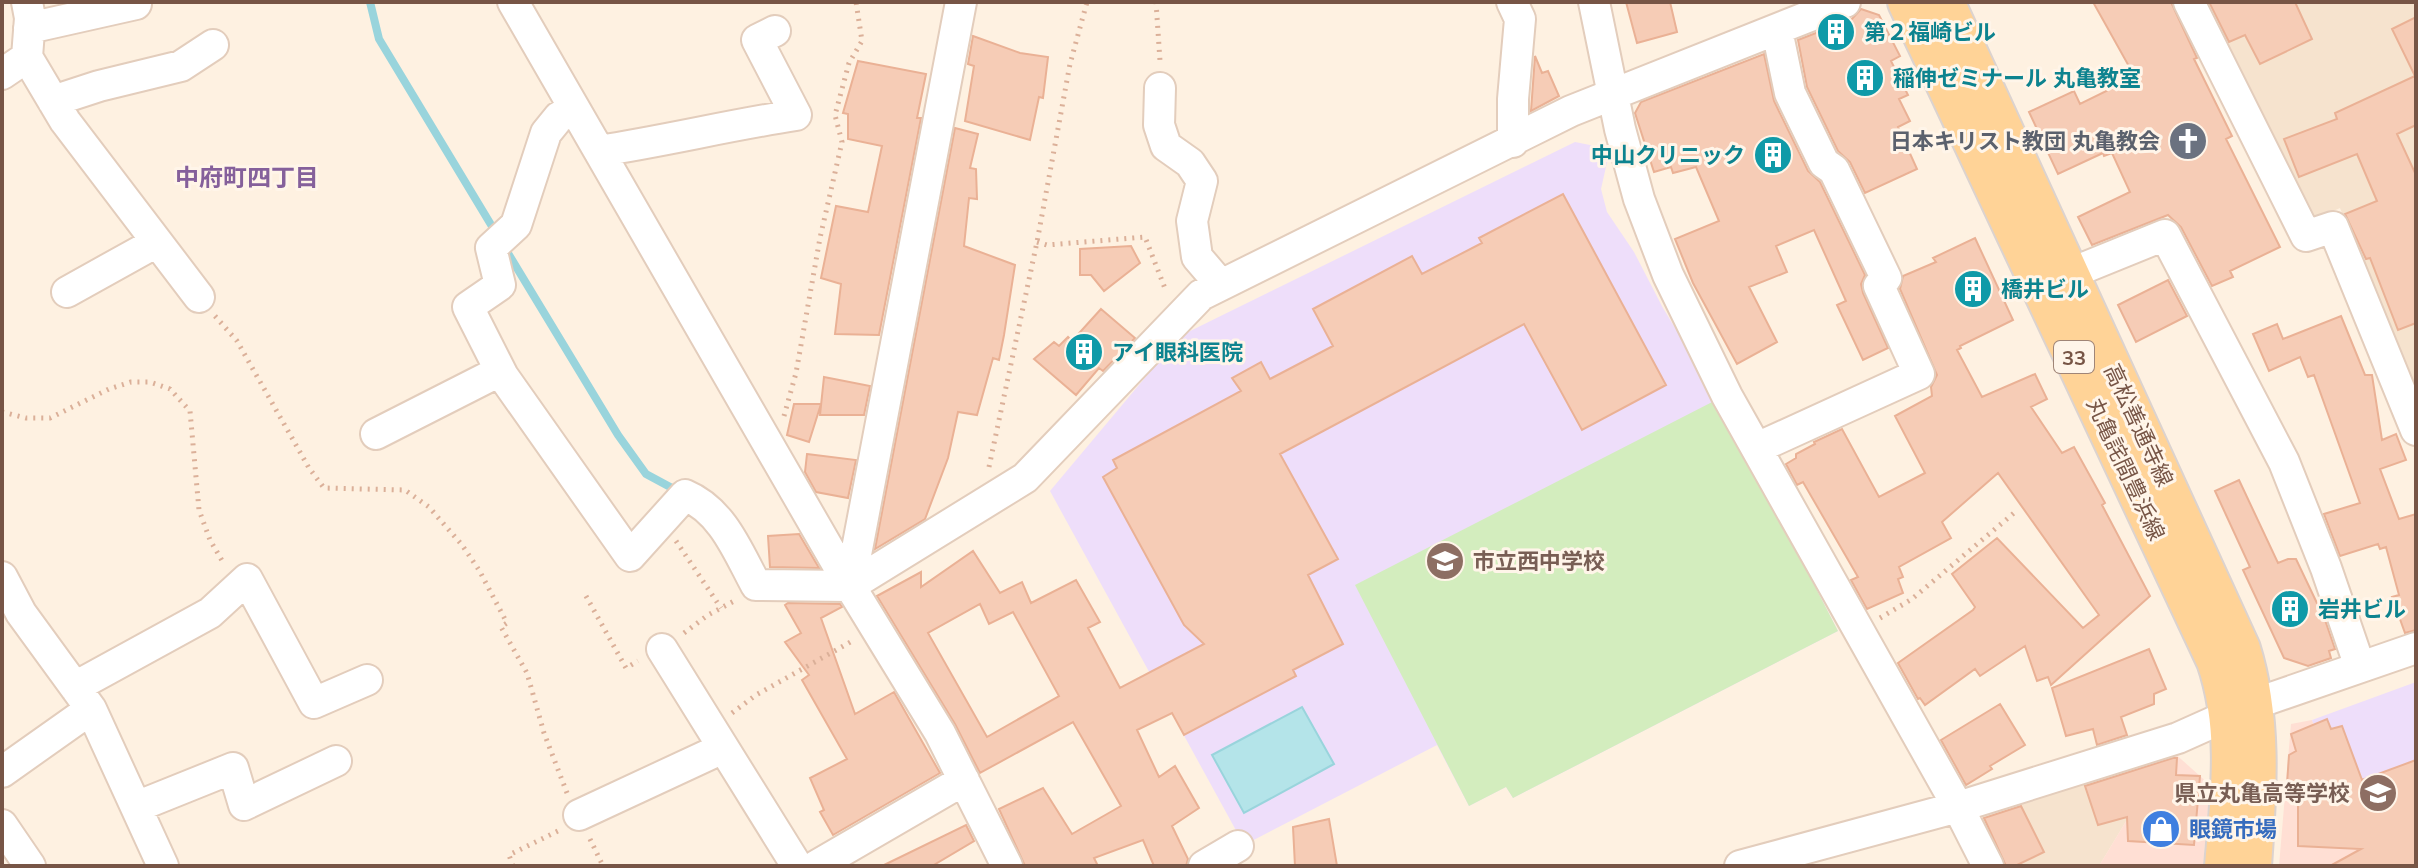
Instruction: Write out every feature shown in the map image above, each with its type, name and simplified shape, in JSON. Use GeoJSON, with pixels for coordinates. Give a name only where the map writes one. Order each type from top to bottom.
{"type":"FeatureCollection","features":[{"type":"Feature","properties":{"kind":"main road","name":"丸亀詫間豊浜線"},"geometry":{"type":"LineString","coordinates":[[1907,2],[2055,280],[2226,688],[2242,710],[2224,866]]}},
{"type":"Feature","properties":{"kind":"main road","name":"33"},"geometry":{"type":"LineString","coordinates":[[1945,2],[2055,280]]}},
{"type":"Feature","properties":{"kind":"main road","name":"33"},"geometry":{"type":"LineString","coordinates":[[2242,710],[2257,795],[2252,866]]}},
{"type":"Feature","properties":{"kind":"street"},"geometry":{"type":"LineString","coordinates":[[850,586],[961,2]]}},
{"type":"Feature","properties":{"kind":"street"},"geometry":{"type":"LineString","coordinates":[[1512,2],[1520,19],[1513,99],[1513,142]]}},
{"type":"Feature","properties":{"kind":"street"},"geometry":{"type":"LineString","coordinates":[[1594,2],[1620,129],[1639,199],[1668,275],[1727,396],[1958,807],[1988,866]]}},
{"type":"Feature","properties":{"kind":"street"},"geometry":{"type":"LineString","coordinates":[[575,110],[559,117],[546,133],[516,225],[499,242],[500,285],[468,307],[500,371],[630,556],[685,495],[701,502],[724,527],[756,585],[850,586],[1025,478],[1201,295],[1571,111],[1845,2]]}},
{"type":"Feature","properties":{"kind":"street"},"geometry":{"type":"LineString","coordinates":[[2189,2],[2306,236],[2333,227],[2408,386],[2416,430]]}},
{"type":"Feature","properties":{"kind":"street"},"geometry":{"type":"LineString","coordinates":[[2,74],[28,29],[136,4]]}},
{"type":"Feature","properties":{"kind":"street"},"geometry":{"type":"LineString","coordinates":[[525,9],[575,110],[850,586],[940,733],[1007,866]]}},
{"type":"Feature","properties":{"kind":"street"},"geometry":{"type":"LineString","coordinates":[[28,29],[53,101],[65,121],[199,297]]}},
{"type":"Feature","properties":{"kind":"street"},"geometry":{"type":"LineString","coordinates":[[1757,448],[1919,374],[1879,286],[1886,278],[1834,170],[1824,163],[1790,93],[1777,30]]}},
{"type":"Feature","properties":{"kind":"street"},"geometry":{"type":"LineString","coordinates":[[599,151],[657,143],[719,127],[796,115],[757,40],[775,31]]}},
{"type":"Feature","properties":{"kind":"street"},"geometry":{"type":"LineString","coordinates":[[53,101],[181,66],[213,45]]}},
{"type":"Feature","properties":{"kind":"street"},"geometry":{"type":"LineString","coordinates":[[1160,88],[1159,125],[1166,146],[1190,163],[1202,181],[1192,221],[1197,257],[1221,285]]}},
{"type":"Feature","properties":{"kind":"street"},"geometry":{"type":"LineString","coordinates":[[2055,280],[2165,235],[2284,462],[2326,568],[2360,667]]}},
{"type":"Feature","properties":{"kind":"street"},"geometry":{"type":"LineString","coordinates":[[67,292],[157,242]]}},
{"type":"Feature","properties":{"kind":"street"},"geometry":{"type":"LineString","coordinates":[[376,434],[500,371]]}},
{"type":"Feature","properties":{"kind":"street"},"geometry":{"type":"LineString","coordinates":[[2,577],[21,613],[83,698],[163,866]]}},
{"type":"Feature","properties":{"kind":"street"},"geometry":{"type":"LineString","coordinates":[[2,772],[83,698],[210,613],[247,579],[314,703],[367,680]]}},
{"type":"Feature","properties":{"kind":"street"},"geometry":{"type":"LineString","coordinates":[[662,649],[797,866]]}},
{"type":"Feature","properties":{"kind":"street"},"geometry":{"type":"LineString","coordinates":[[1740,866],[1958,807],[2178,738],[2242,710],[2360,667],[2415,651]]}},
{"type":"Feature","properties":{"kind":"street"},"geometry":{"type":"LineString","coordinates":[[579,815],[718,738]]}},
{"type":"Feature","properties":{"kind":"street"},"geometry":{"type":"LineString","coordinates":[[136,807],[233,768],[244,805],[336,761]]}},
{"type":"Feature","properties":{"kind":"street"},"geometry":{"type":"LineString","coordinates":[[816,866],[964,780]]}},
{"type":"Feature","properties":{"kind":"street"},"geometry":{"type":"LineString","coordinates":[[2,825],[30,866]]}},
{"type":"Feature","properties":{"kind":"street"},"geometry":{"type":"LineString","coordinates":[[1204,866],[1238,846]]}},
{"type":"Feature","properties":{"kind":"path"},"geometry":{"type":"LineString","coordinates":[[773,454],[796,373],[820,238],[842,142],[835,115],[849,63],[862,41],[856,2]]}},
{"type":"Feature","properties":{"kind":"path"},"geometry":{"type":"LineString","coordinates":[[985,503],[988,470],[1037,242],[1070,64],[1087,2]]}},
{"type":"Feature","properties":{"kind":"path"},"geometry":{"type":"LineString","coordinates":[[1156,2],[1160,36],[1160,88]]}},
{"type":"Feature","properties":{"kind":"path"},"geometry":{"type":"LineString","coordinates":[[1037,242],[1047,245],[1145,237],[1167,295],[1185,312]]}},
{"type":"Feature","properties":{"kind":"path"},"geometry":{"type":"LineString","coordinates":[[199,297],[237,341],[309,468],[324,488],[405,490],[429,507],[479,570],[507,623],[501,627],[527,673],[559,776],[581,819],[509,855],[513,866]]}},
{"type":"Feature","properties":{"kind":"path"},"geometry":{"type":"LineString","coordinates":[[2,412],[26,418],[50,418],[109,389],[131,382],[150,382],[170,389],[190,411],[199,510],[210,540],[237,588]]}},
{"type":"Feature","properties":{"kind":"path"},"geometry":{"type":"LineString","coordinates":[[1859,630],[1912,599],[2014,513]]}},
{"type":"Feature","properties":{"kind":"path"},"geometry":{"type":"LineString","coordinates":[[663,520],[721,608]]}},
{"type":"Feature","properties":{"kind":"path"},"geometry":{"type":"LineString","coordinates":[[718,738],[756,695],[875,628]]}},
{"type":"Feature","properties":{"kind":"shaded area"},"geometry":{"type":"Polygon","coordinates":[[[2208,2],[2416,2],[2416,396],[2340,208],[2313,220],[2208,2]]]}},
{"type":"Feature","properties":{"kind":"shaded area","name":"市立西中学校"},"geometry":{"type":"Polygon","coordinates":[[[1575,142],[1610,149],[1601,189],[1607,212],[1634,252],[1663,308],[1718,399],[1838,631],[1513,798],[1506,787],[1469,806],[1437,745],[1244,845],[1050,491],[1180,336],[1575,142]]]}},
{"type":"Feature","properties":{"kind":"shaded area","name":"県立丸亀高等学校"},"geometry":{"type":"Polygon","coordinates":[[[2416,682],[2416,866],[2366,866],[2312,720],[2416,682]]]}},
{"type":"Feature","properties":{"kind":"shaded area"},"geometry":{"type":"Polygon","coordinates":[[[2312,720],[2366,866],[2279,866],[2291,724],[2312,720]]]}},
{"type":"Feature","properties":{"kind":"shaded area"},"geometry":{"type":"Polygon","coordinates":[[[2172,751],[2210,785],[2203,866],[2099,866],[2134,808],[2134,764],[2172,751]]]}},
{"type":"Feature","properties":{"kind":"shaded area"},"geometry":{"type":"Polygon","coordinates":[[[2134,764],[2134,808],[2099,866],[2000,866],[1976,812],[2134,764]]]}},
{"type":"Feature","properties":{"kind":"green space"},"geometry":{"type":"Polygon","coordinates":[[[1718,399],[1838,631],[1513,798],[1506,787],[1469,806],[1355,585],[1718,399]]]}},
{"type":"Feature","properties":{"kind":"water"},"geometry":{"type":"Polygon","coordinates":[[[1302,707],[1334,764],[1244,813],[1212,755],[1302,707]]]}},
{"type":"Feature","properties":{"kind":"building"},"geometry":{"type":"Polygon","coordinates":[[[1626,2],[1670,2],[1677,32],[1637,43],[1626,2]]]}},
{"type":"Feature","properties":{"kind":"building"},"geometry":{"type":"Polygon","coordinates":[[[2093,2],[2171,2],[2197,58],[2194,59],[2232,136],[2226,139],[2280,247],[2230,271],[2233,277],[2212,286],[2181,227],[2168,215],[2092,245],[2078,217],[2130,192],[2112,153],[2104,156],[2103,153],[2058,174],[2029,112],[2074,91],[2080,104],[2135,77],[2093,2]]]}},
{"type":"Feature","properties":{"kind":"building"},"geometry":{"type":"Polygon","coordinates":[[[2209,2],[2295,2],[2312,39],[2260,64],[2245,35],[2229,42],[2209,2]]]}},
{"type":"Feature","properties":{"kind":"building"},"geometry":{"type":"Polygon","coordinates":[[[1861,9],[1879,15],[1900,56],[1891,61],[1908,95],[1899,99],[1910,121],[1898,127],[1917,169],[1865,193],[1850,162],[1838,151],[1807,87],[1798,40],[1852,19],[1861,9]]]}},
{"type":"Feature","properties":{"kind":"building"},"geometry":{"type":"Polygon","coordinates":[[[2416,17],[2416,125],[2397,134],[2416,175],[2416,323],[2398,330],[2370,258],[2366,259],[2345,214],[2377,201],[2357,154],[2299,177],[2284,139],[2337,119],[2335,113],[2415,76],[2392,29],[2416,17]]]}},
{"type":"Feature","properties":{"kind":"building"},"geometry":{"type":"Polygon","coordinates":[[[973,36],[1020,53],[1048,57],[1043,98],[1039,97],[1030,140],[965,121],[974,66],[968,64],[973,36]]]}},
{"type":"Feature","properties":{"kind":"building"},"geometry":{"type":"Polygon","coordinates":[[[1764,54],[1774,101],[1808,171],[1820,182],[1865,275],[1861,284],[1863,293],[1888,348],[1863,360],[1837,305],[1846,301],[1814,230],[1776,246],[1787,272],[1749,287],[1777,342],[1737,364],[1693,283],[1675,239],[1719,221],[1696,167],[1673,173],[1671,167],[1654,172],[1635,113],[1641,102],[1764,54]]]}},
{"type":"Feature","properties":{"kind":"building"},"geometry":{"type":"Polygon","coordinates":[[[1535,56],[1542,73],[1548,71],[1559,96],[1531,111],[1535,56]]]}},
{"type":"Feature","properties":{"kind":"building"},"geometry":{"type":"Polygon","coordinates":[[[858,61],[926,74],[917,118],[921,118],[879,335],[835,334],[841,284],[821,278],[836,206],[868,212],[882,146],[848,139],[848,114],[843,113],[858,61]]]}},
{"type":"Feature","properties":{"kind":"building"},"geometry":{"type":"Polygon","coordinates":[[[955,128],[978,134],[970,168],[976,169],[977,199],[969,198],[964,246],[1015,265],[1004,335],[999,360],[993,358],[977,415],[958,412],[948,458],[925,519],[875,549],[955,128]]]}},
{"type":"Feature","properties":{"kind":"building"},"geometry":{"type":"Polygon","coordinates":[[[1563,194],[1666,385],[1582,430],[1524,324],[1280,454],[1338,559],[1308,575],[1343,644],[1293,670],[1296,676],[1184,735],[1172,713],[1137,730],[1159,777],[1175,766],[1199,808],[1172,826],[1188,859],[1186,866],[1154,866],[1143,840],[1094,858],[1098,866],[1025,866],[999,809],[1043,788],[1072,834],[1121,806],[1073,722],[980,773],[955,724],[877,596],[921,572],[921,587],[973,551],[1000,593],[1022,582],[1031,603],[1076,580],[1100,622],[1088,628],[1120,688],[1204,644],[1184,625],[1103,477],[1117,468],[1113,460],[1241,391],[1232,378],[1261,362],[1270,379],[1333,346],[1313,309],[1412,256],[1422,274],[1482,243],[1479,238],[1563,194]],[[980,604],[928,633],[987,737],[1059,696],[1013,612],[989,624],[980,604]]]}},
{"type":"Feature","properties":{"kind":"building"},"geometry":{"type":"Polygon","coordinates":[[[1975,238],[2013,320],[1957,350],[1982,397],[2035,374],[2047,399],[2031,407],[2062,453],[2074,447],[2150,596],[2051,685],[2048,677],[2037,681],[2025,646],[1980,676],[1975,669],[1925,705],[1918,699],[1898,663],[1973,610],[1975,607],[1952,574],[1997,538],[2083,628],[2099,615],[1998,473],[1942,522],[1951,538],[1899,567],[1903,577],[1898,579],[1903,593],[1867,609],[1851,580],[1858,577],[1803,482],[1797,485],[1786,464],[1814,442],[1842,429],[1879,497],[1925,473],[1895,416],[1932,396],[1931,387],[1937,375],[1900,289],[1903,276],[1936,262],[1933,258],[1975,238]]]}},
{"type":"Feature","properties":{"kind":"building"},"geometry":{"type":"Polygon","coordinates":[[[1131,246],[1140,263],[1104,291],[1091,275],[1080,275],[1080,249],[1131,246]]]}},
{"type":"Feature","properties":{"kind":"building"},"geometry":{"type":"Polygon","coordinates":[[[2168,280],[2187,316],[2136,342],[2118,305],[2168,280]]]}},
{"type":"Feature","properties":{"kind":"building","name":"アイ眼科医院"},"geometry":{"type":"Polygon","coordinates":[[[1101,309],[1135,338],[1103,371],[1099,368],[1076,395],[1034,359],[1054,342],[1059,346],[1068,337],[1072,341],[1101,309]]]}},
{"type":"Feature","properties":{"kind":"building"},"geometry":{"type":"Polygon","coordinates":[[[2341,316],[2365,375],[2372,375],[2382,440],[2396,434],[2406,460],[2380,469],[2399,519],[2416,514],[2416,630],[2405,633],[2392,597],[2399,595],[2386,547],[2380,549],[2378,544],[2340,556],[2324,514],[2360,503],[2314,375],[2308,377],[2300,357],[2269,371],[2253,334],[2277,324],[2283,339],[2341,316]]]}},
{"type":"Feature","properties":{"kind":"building"},"geometry":{"type":"Polygon","coordinates":[[[824,377],[870,386],[864,415],[820,415],[824,377]]]}},
{"type":"Feature","properties":{"kind":"building"},"geometry":{"type":"Polygon","coordinates":[[[794,404],[821,404],[809,442],[787,435],[794,404]]]}},
{"type":"Feature","properties":{"kind":"building"},"geometry":{"type":"Polygon","coordinates":[[[807,454],[856,460],[848,498],[816,492],[805,472],[807,454]]]}},
{"type":"Feature","properties":{"kind":"building","name":"岩井ビル"},"geometry":{"type":"Polygon","coordinates":[[[2239,480],[2278,563],[2296,559],[2325,620],[2335,649],[2329,651],[2331,658],[2308,666],[2284,658],[2243,570],[2250,567],[2215,491],[2239,480]]]}},
{"type":"Feature","properties":{"kind":"building"},"geometry":{"type":"Polygon","coordinates":[[[799,534],[819,568],[770,567],[768,536],[799,534]]]}},
{"type":"Feature","properties":{"kind":"building"},"geometry":{"type":"Polygon","coordinates":[[[840,604],[842,607],[821,618],[855,714],[894,692],[940,773],[833,835],[820,812],[824,810],[810,778],[847,759],[802,680],[809,675],[785,642],[801,633],[785,605],[840,604]]]}},
{"type":"Feature","properties":{"kind":"building"},"geometry":{"type":"Polygon","coordinates":[[[2149,649],[2166,689],[2154,694],[2154,704],[2121,717],[2127,735],[2097,745],[2093,729],[2066,736],[2052,688],[2149,649]]]}},
{"type":"Feature","properties":{"kind":"building"},"geometry":{"type":"Polygon","coordinates":[[[2000,704],[2025,745],[1966,785],[1941,740],[2000,704]]]}},
{"type":"Feature","properties":{"kind":"building"},"geometry":{"type":"Polygon","coordinates":[[[2327,719],[2331,729],[2342,726],[2362,780],[2416,760],[2416,866],[2330,866],[2361,849],[2298,846],[2298,784],[2287,784],[2289,755],[2296,751],[2291,734],[2327,719]]]}},
{"type":"Feature","properties":{"kind":"building"},"geometry":{"type":"Polygon","coordinates":[[[2177,758],[2176,775],[2200,776],[2194,845],[2128,841],[2127,817],[2098,825],[2085,786],[2177,758]]]}},
{"type":"Feature","properties":{"kind":"building"},"geometry":{"type":"Polygon","coordinates":[[[2021,806],[2044,852],[2015,866],[2006,866],[1984,818],[2021,806]]]}},
{"type":"Feature","properties":{"kind":"building"},"geometry":{"type":"Polygon","coordinates":[[[1329,819],[1337,866],[1295,866],[1293,827],[1329,819]]]}},
{"type":"Feature","properties":{"kind":"building"},"geometry":{"type":"Polygon","coordinates":[[[966,825],[974,841],[932,866],[882,866],[966,825]]]}},
{"type":"Feature","properties":{"kind":"waterway"},"geometry":{"type":"LineString","coordinates":[[370,2],[379,39],[496,233]]}},
{"type":"Feature","properties":{"kind":"waterway"},"geometry":{"type":"LineString","coordinates":[[503,245],[618,435],[646,474],[672,488]]}},
{"type":"Feature","properties":{"kind":"place","name":"第２福崎ビル"},"geometry":{"type":"Point","coordinates":[1836,32]}},
{"type":"Feature","properties":{"kind":"place","name":"稲伸ゼミナール 丸亀教室"},"geometry":{"type":"Point","coordinates":[1865,78]}},
{"type":"Feature","properties":{"kind":"place","name":"日本キリスト教団 丸亀教会"},"geometry":{"type":"Point","coordinates":[2188,141]}},
{"type":"Feature","properties":{"kind":"place","name":"中山クリニック"},"geometry":{"type":"Point","coordinates":[1773,155]}},
{"type":"Feature","properties":{"kind":"place","name":"橋井ビル"},"geometry":{"type":"Point","coordinates":[1973,289]}},
{"type":"Feature","properties":{"kind":"place","name":"アイ眼科医院"},"geometry":{"type":"Point","coordinates":[1084,352]}},
{"type":"Feature","properties":{"kind":"place","name":"市立西中学校"},"geometry":{"type":"Point","coordinates":[1445,561]}},
{"type":"Feature","properties":{"kind":"place","name":"岩井ビル"},"geometry":{"type":"Point","coordinates":[2290,609]}},
{"type":"Feature","properties":{"kind":"place","name":"県立丸亀高等学校"},"geometry":{"type":"Point","coordinates":[2378,793]}},
{"type":"Feature","properties":{"kind":"place","name":"眼鏡市場"},"geometry":{"type":"Point","coordinates":[2161,829]}},
{"type":"Feature","properties":{"kind":"district","name":"中府町四丁目"},"geometry":{"type":"Point","coordinates":[247,177]}}]}
